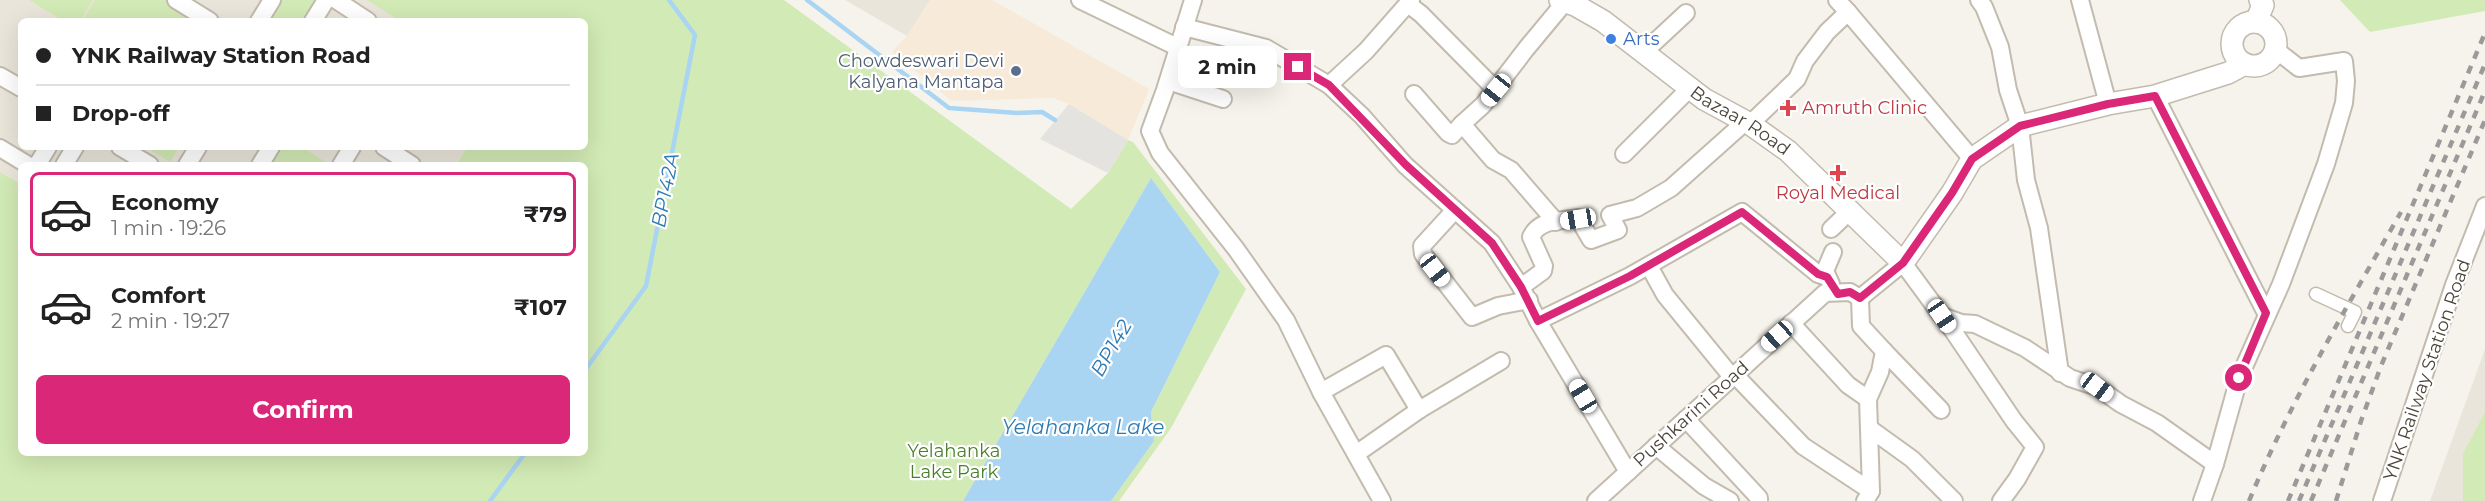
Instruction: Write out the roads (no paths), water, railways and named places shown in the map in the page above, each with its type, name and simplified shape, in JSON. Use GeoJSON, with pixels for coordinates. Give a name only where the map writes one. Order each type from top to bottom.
{"type":"FeatureCollection","features":[{"type":"Feature","properties":{"kind":"street"},"geometry":{"type":"LineString","coordinates":[[176,0],[205,18]]}},
{"type":"Feature","properties":{"kind":"street"},"geometry":{"type":"LineString","coordinates":[[261,18],[272,0]]}},
{"type":"Feature","properties":{"kind":"street"},"geometry":{"type":"LineString","coordinates":[[315,18],[326,0]]}},
{"type":"Feature","properties":{"kind":"street"},"geometry":{"type":"LineString","coordinates":[[336,0],[363,18]]}},
{"type":"Feature","properties":{"kind":"street"},"geometry":{"type":"LineString","coordinates":[[1080,0],[1102,5],[1177,47]]}},
{"type":"Feature","properties":{"kind":"street"},"geometry":{"type":"LineString","coordinates":[[1192,0],[1168,81],[1150,131],[1160,153],[1236,249],[1286,320],[1321,392],[1382,501]]}},
{"type":"Feature","properties":{"kind":"street"},"geometry":{"type":"LineString","coordinates":[[1979,0],[2000,47],[2008,90],[2020,126],[2026,180],[2039,228],[2060,373]]}},
{"type":"Feature","properties":{"kind":"street"},"geometry":{"type":"LineString","coordinates":[[2080,0],[2108,104]]}},
{"type":"Feature","properties":{"kind":"street"},"geometry":{"type":"LineString","coordinates":[[1414,93],[1448,134],[1452,135],[1484,105],[1563,1]]}},
{"type":"Feature","properties":{"kind":"street","name":"Bazaar Road"},"geometry":{"type":"LineString","coordinates":[[1563,1],[1603,21],[1704,99],[1748,123],[1788,151],[1903,263]]}},
{"type":"Feature","properties":{"kind":"street"},"geometry":{"type":"LineString","coordinates":[[1329,85],[1366,51],[1409,2],[1496,90]]}},
{"type":"Feature","properties":{"kind":"street"},"geometry":{"type":"LineString","coordinates":[[1454,211],[1422,246],[1423,254],[1472,317],[1525,294],[1543,271],[1544,266],[1531,237],[1534,231],[1549,222],[1578,219],[1592,240],[1618,230],[1610,215],[1637,208],[1671,188],[1698,166],[1797,79],[1805,61],[1827,32],[1842,6],[1972,159]]}},
{"type":"Feature","properties":{"kind":"street"},"geometry":{"type":"LineString","coordinates":[[1860,298],[1903,263],[1952,193],[1972,159],[2020,126],[2108,104],[2155,96],[2228,73],[2245,64],[2260,66],[2273,57],[2277,43],[2263,7],[2242,26],[2233,38],[2234,53],[2245,64]]}},
{"type":"Feature","properties":{"kind":"street"},"geometry":{"type":"LineString","coordinates":[[1644,52],[1686,13]]}},
{"type":"Feature","properties":{"kind":"street"},"geometry":{"type":"LineString","coordinates":[[1184,27],[1266,48],[1329,85],[1406,165],[1454,211],[1492,243],[1525,294],[1538,321],[1628,472]]}},
{"type":"Feature","properties":{"kind":"street"},"geometry":{"type":"LineString","coordinates":[[2202,501],[2239,378],[2266,313],[2281,284],[2315,198],[2344,104],[2346,81],[2344,61],[2299,68],[2276,50]]}},
{"type":"Feature","properties":{"kind":"street"},"geometry":{"type":"LineString","coordinates":[[0,76],[18,86]]}},
{"type":"Feature","properties":{"kind":"street"},"geometry":{"type":"LineString","coordinates":[[1168,81],[1223,99]]}},
{"type":"Feature","properties":{"kind":"street"},"geometry":{"type":"LineString","coordinates":[[1624,153],[1690,88]]}},
{"type":"Feature","properties":{"kind":"street"},"geometry":{"type":"LineString","coordinates":[[2155,96],[2266,313]]}},
{"type":"Feature","properties":{"kind":"street"},"geometry":{"type":"LineString","coordinates":[[1462,124],[1493,160],[1511,170],[1556,222]]}},
{"type":"Feature","properties":{"kind":"street"},"geometry":{"type":"LineString","coordinates":[[0,148],[23,162]]}},
{"type":"Feature","properties":{"kind":"street"},"geometry":{"type":"LineString","coordinates":[[125,150],[145,162]]}},
{"type":"Feature","properties":{"kind":"street"},"geometry":{"type":"LineString","coordinates":[[389,150],[407,162]]}},
{"type":"Feature","properties":{"kind":"street","name":"YNK Railway Station Road"},"geometry":{"type":"LineString","coordinates":[[2382,501],[2454,285],[2485,206]]}},
{"type":"Feature","properties":{"kind":"street"},"geometry":{"type":"LineString","coordinates":[[1831,229],[1851,210]]}},
{"type":"Feature","properties":{"kind":"street"},"geometry":{"type":"LineString","coordinates":[[1538,321],[1649,266],[1742,212],[1818,274],[1827,277]]}},
{"type":"Feature","properties":{"kind":"street"},"geometry":{"type":"LineString","coordinates":[[1833,252],[1825,271],[1827,277],[1838,294],[1850,292],[1860,298]]}},
{"type":"Feature","properties":{"kind":"street"},"geometry":{"type":"LineString","coordinates":[[1903,263],[2014,421],[2035,447],[2018,479],[2001,501]]}},
{"type":"Feature","properties":{"kind":"street"},"geometry":{"type":"LineString","coordinates":[[1649,266],[1665,295],[1733,376],[1803,446],[1868,496]]}},
{"type":"Feature","properties":{"kind":"street","name":"Pushkarini Road"},"geometry":{"type":"LineString","coordinates":[[1596,501],[1825,293],[1838,294]]}},
{"type":"Feature","properties":{"kind":"street"},"geometry":{"type":"LineString","coordinates":[[2316,294],[2355,312],[2349,326]]}},
{"type":"Feature","properties":{"kind":"street"},"geometry":{"type":"LineString","coordinates":[[1860,298],[1862,326],[1941,410]]}},
{"type":"Feature","properties":{"kind":"street"},"geometry":{"type":"LineString","coordinates":[[1942,316],[1961,323],[1975,324],[2025,348],[2060,373],[2086,385],[2097,387],[2121,405],[2157,423],[2215,464]]}},
{"type":"Feature","properties":{"kind":"street"},"geometry":{"type":"LineString","coordinates":[[1791,323],[1848,385],[1868,399]]}},
{"type":"Feature","properties":{"kind":"street"},"geometry":{"type":"LineString","coordinates":[[1868,496],[1868,399],[1880,372],[1884,351]]}},
{"type":"Feature","properties":{"kind":"street"},"geometry":{"type":"LineString","coordinates":[[1321,392],[1386,355],[1419,410]]}},
{"type":"Feature","properties":{"kind":"street"},"geometry":{"type":"LineString","coordinates":[[1356,454],[1419,410],[1501,361]]}},
{"type":"Feature","properties":{"kind":"street"},"geometry":{"type":"LineString","coordinates":[[1686,419],[1759,498],[1759,501]]}},
{"type":"Feature","properties":{"kind":"street"},"geometry":{"type":"LineString","coordinates":[[1869,428],[1912,459],[1954,501]]}},
{"type":"Feature","properties":{"kind":"street"},"geometry":{"type":"LineString","coordinates":[[1656,446],[1704,486],[1730,501]]}},
{"type":"Feature","properties":{"kind":"water","name":"Yelahanka Lake"},"geometry":{"type":"Polygon","coordinates":[[[1151,178],[1220,272],[1151,412],[1154,441],[1111,501],[963,501],[1151,178]]]}},
{"type":"Feature","properties":{"kind":"waterway","name":"BP142A"},"geometry":{"type":"LineString","coordinates":[[588,366],[646,286],[695,35],[669,0]]}},
{"type":"Feature","properties":{"kind":"waterway","name":"BP142"},"geometry":{"type":"LineString","coordinates":[[807,0],[949,108],[1017,113],[1042,112],[1055,120]]}},
{"type":"Feature","properties":{"kind":"waterway","name":"BP142A"},"geometry":{"type":"LineString","coordinates":[[490,501],[523,456]]}},
{"type":"Feature","properties":{"kind":"railway"},"geometry":{"type":"LineString","coordinates":[[2288,501],[2485,33]]}},
{"type":"Feature","properties":{"kind":"railway"},"geometry":{"type":"LineString","coordinates":[[2299,501],[2485,64]]}},
{"type":"Feature","properties":{"kind":"railway"},"geometry":{"type":"LineString","coordinates":[[2311,501],[2485,91]]}},
{"type":"Feature","properties":{"kind":"railway"},"geometry":{"type":"LineString","coordinates":[[2336,501],[2381,366],[2485,120]]}},
{"type":"Feature","properties":{"kind":"railway"},"geometry":{"type":"LineString","coordinates":[[2249,501],[2301,390],[2401,212]]}},
{"type":"Feature","properties":{"kind":"place","name":"Arts"},"geometry":{"type":"Point","coordinates":[1611,39]}},
{"type":"Feature","properties":{"kind":"place","name":"Chowdeswari Devi Kalyana Mantapa"},"geometry":{"type":"Point","coordinates":[1016,71]}},
{"type":"Feature","properties":{"kind":"place","name":"Amruth Clinic"},"geometry":{"type":"Point","coordinates":[1788,108]}},
{"type":"Feature","properties":{"kind":"place","name":"Royal Medical"},"geometry":{"type":"Point","coordinates":[1838,173]}},
{"type":"Feature","properties":{"kind":"park label","name":"Yelahanka Lake Park"},"geometry":{"type":"Point","coordinates":[954,461]}}]}
